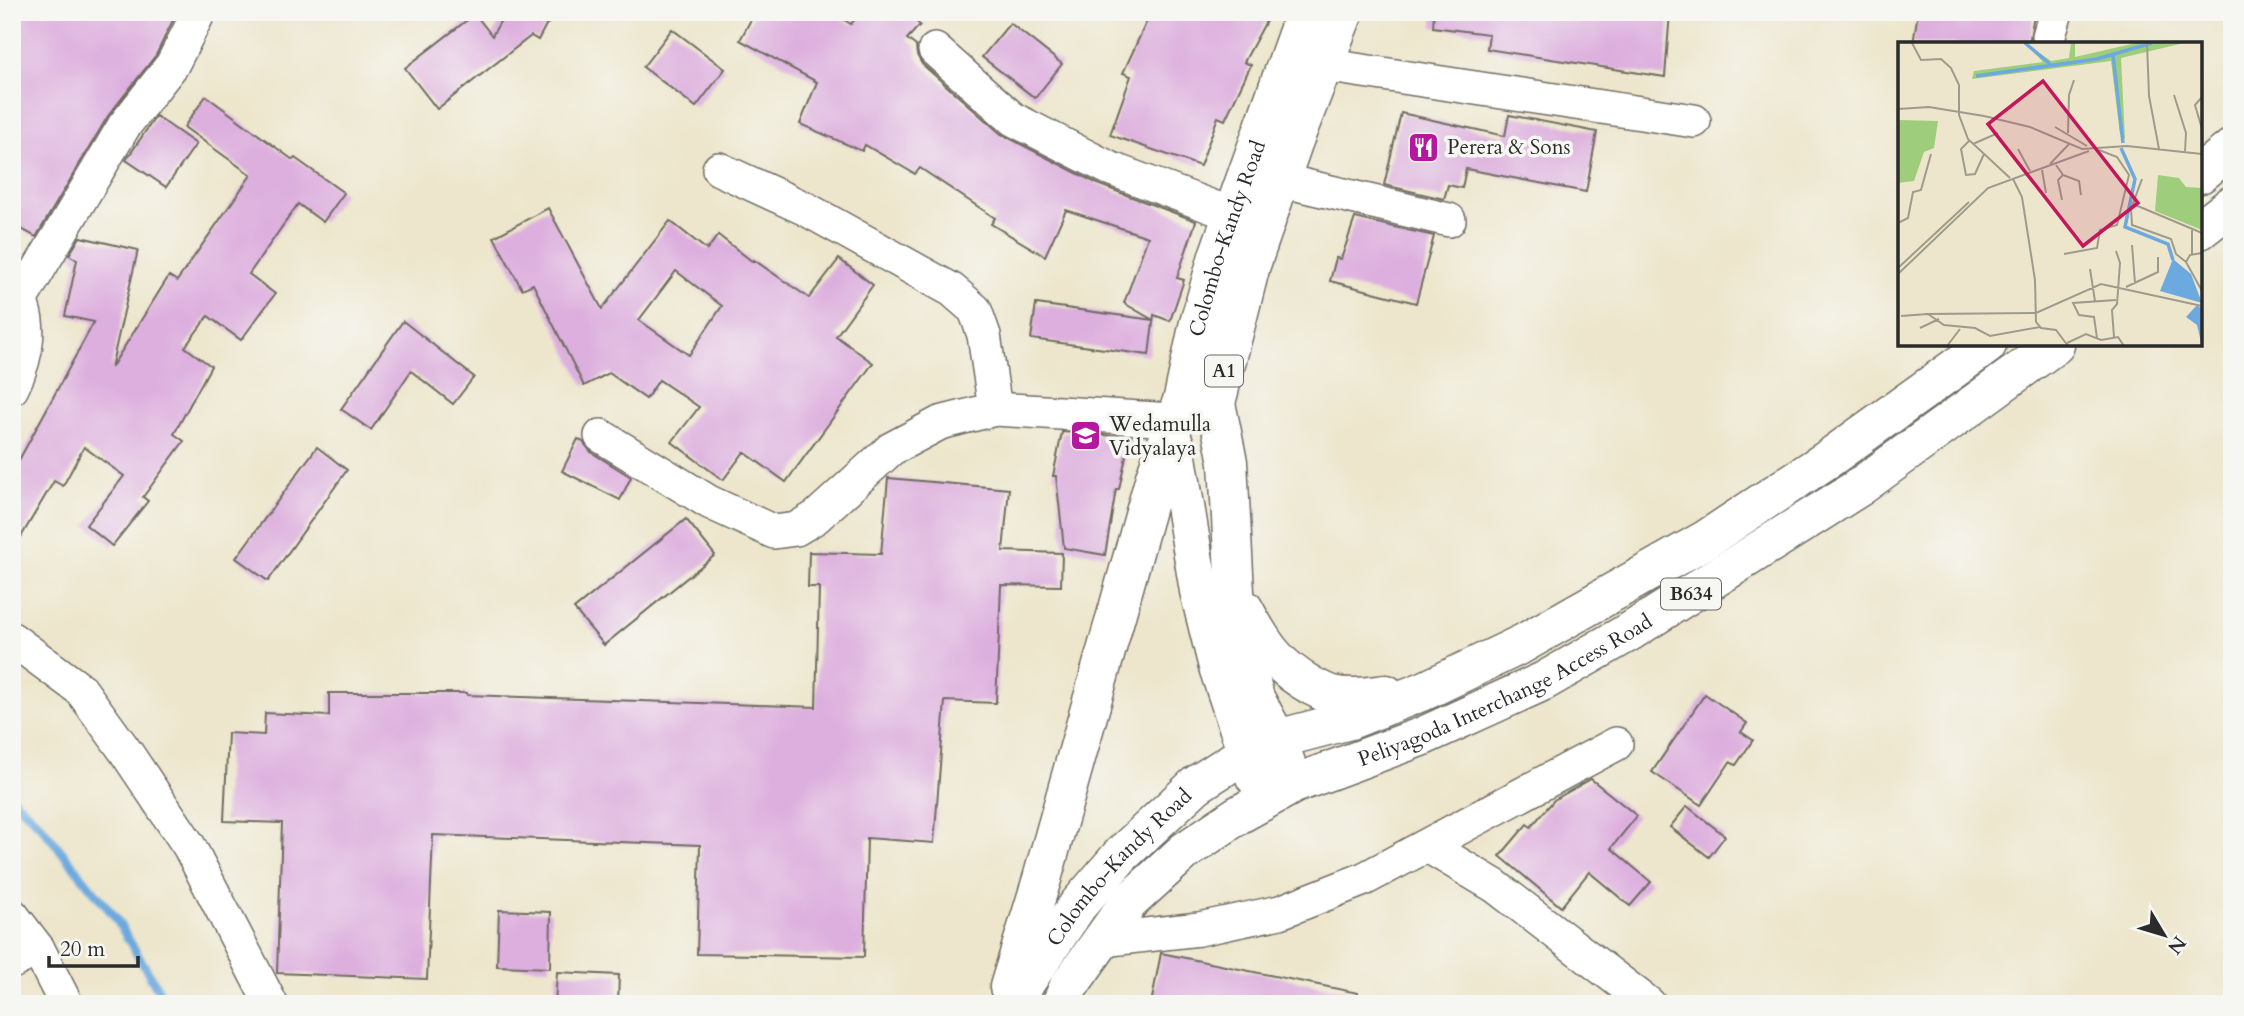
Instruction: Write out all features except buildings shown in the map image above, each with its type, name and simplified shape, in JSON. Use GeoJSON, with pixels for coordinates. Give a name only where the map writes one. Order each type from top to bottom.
{"type":"FeatureCollection","features":[{"type":"Feature","properties":{"kind":"highway","name":"Colombo-Kandy Road"},"geometry":{"type":"LineString","coordinates":[[1263,746],[1218,667],[1199,591],[1172,427],[1183,398],[1198,327],[1231,214],[1305,12]]}},
{"type":"Feature","properties":{"kind":"highway","name":"Colombo-Kandy Road"},"geometry":{"type":"LineString","coordinates":[[1061,1004],[1069,986],[1129,902],[1185,851],[1278,793],[1263,746],[1255,698],[1240,639],[1228,462],[1216,403],[1248,277],[1280,180],[1344,12]]}},
{"type":"Feature","properties":{"kind":"highway"},"geometry":{"type":"LineString","coordinates":[[2202,172],[2232,148]]}},
{"type":"Feature","properties":{"kind":"highway"},"geometry":{"type":"LineString","coordinates":[[2202,228],[2232,205]]}},
{"type":"Feature","properties":{"kind":"highway","name":"Peliyagoda Interchange Access Road"},"geometry":{"type":"LineString","coordinates":[[1263,746],[1350,720],[1426,690],[1521,644],[1705,540],[1828,459],[1986,346]]}},
{"type":"Feature","properties":{"kind":"highway","name":"Peliyagoda Interchange Access Road"},"geometry":{"type":"LineString","coordinates":[[1278,793],[1423,736],[1544,681],[1631,631],[1858,488],[2054,346]]}},
{"type":"Feature","properties":{"kind":"highway"},"geometry":{"type":"LineString","coordinates":[[1004,1004],[1155,477],[1172,427]]}},
{"type":"Feature","properties":{"kind":"highway"},"geometry":{"type":"LineString","coordinates":[[1235,592],[1261,639],[1283,668],[1329,695],[1356,698],[1426,690]]}},
{"type":"Feature","properties":{"kind":"highway","name":"Colombo-Kandy Road"},"geometry":{"type":"LineString","coordinates":[[1011,1004],[1078,905],[1121,855],[1196,785],[1263,746]]}},
{"type":"Feature","properties":{"kind":"street"},"geometry":{"type":"LineString","coordinates":[[12,388],[20,372],[28,330],[16,293],[124,126],[172,65],[199,12]]}},
{"type":"Feature","properties":{"kind":"street"},"geometry":{"type":"LineString","coordinates":[[935,51],[1013,119],[1109,168],[1231,214]]}},
{"type":"Feature","properties":{"kind":"street"},"geometry":{"type":"LineString","coordinates":[[1323,65],[1694,121]]}},
{"type":"Feature","properties":{"kind":"street"},"geometry":{"type":"LineString","coordinates":[[719,169],[806,209],[952,290],[975,310],[984,335],[995,409]]}},
{"type":"Feature","properties":{"kind":"street"},"geometry":{"type":"LineString","coordinates":[[1280,180],[1449,220]]}},
{"type":"Feature","properties":{"kind":"street"},"geometry":{"type":"LineString","coordinates":[[601,436],[709,502],[774,532],[796,529],[816,517],[891,449],[940,423],[995,409],[1172,427]]}},
{"type":"Feature","properties":{"kind":"street"},"geometry":{"type":"LineString","coordinates":[[12,639],[81,690],[126,751],[189,846],[271,1004]]}},
{"type":"Feature","properties":{"kind":"street"},"geometry":{"type":"LineString","coordinates":[[1102,940],[1199,929],[1280,912],[1364,879],[1616,744]]}},
{"type":"Feature","properties":{"kind":"street"},"geometry":{"type":"LineString","coordinates":[[1428,846],[1495,886],[1649,1004]]}},
{"type":"Feature","properties":{"kind":"street"},"geometry":{"type":"LineString","coordinates":[[12,915],[25,956],[66,1004]]}},
{"type":"Feature","properties":{"kind":"waterway"},"geometry":{"type":"LineString","coordinates":[[12,798],[40,825],[115,917],[167,1004]]}},
{"type":"Feature","properties":{"kind":"place","name":"Perera & Sons"},"geometry":{"type":"Point","coordinates":[1424,147]}},
{"type":"Feature","properties":{"kind":"place","name":"Wedamulla Vidyalaya"},"geometry":{"type":"Point","coordinates":[1086,436]}}]}
